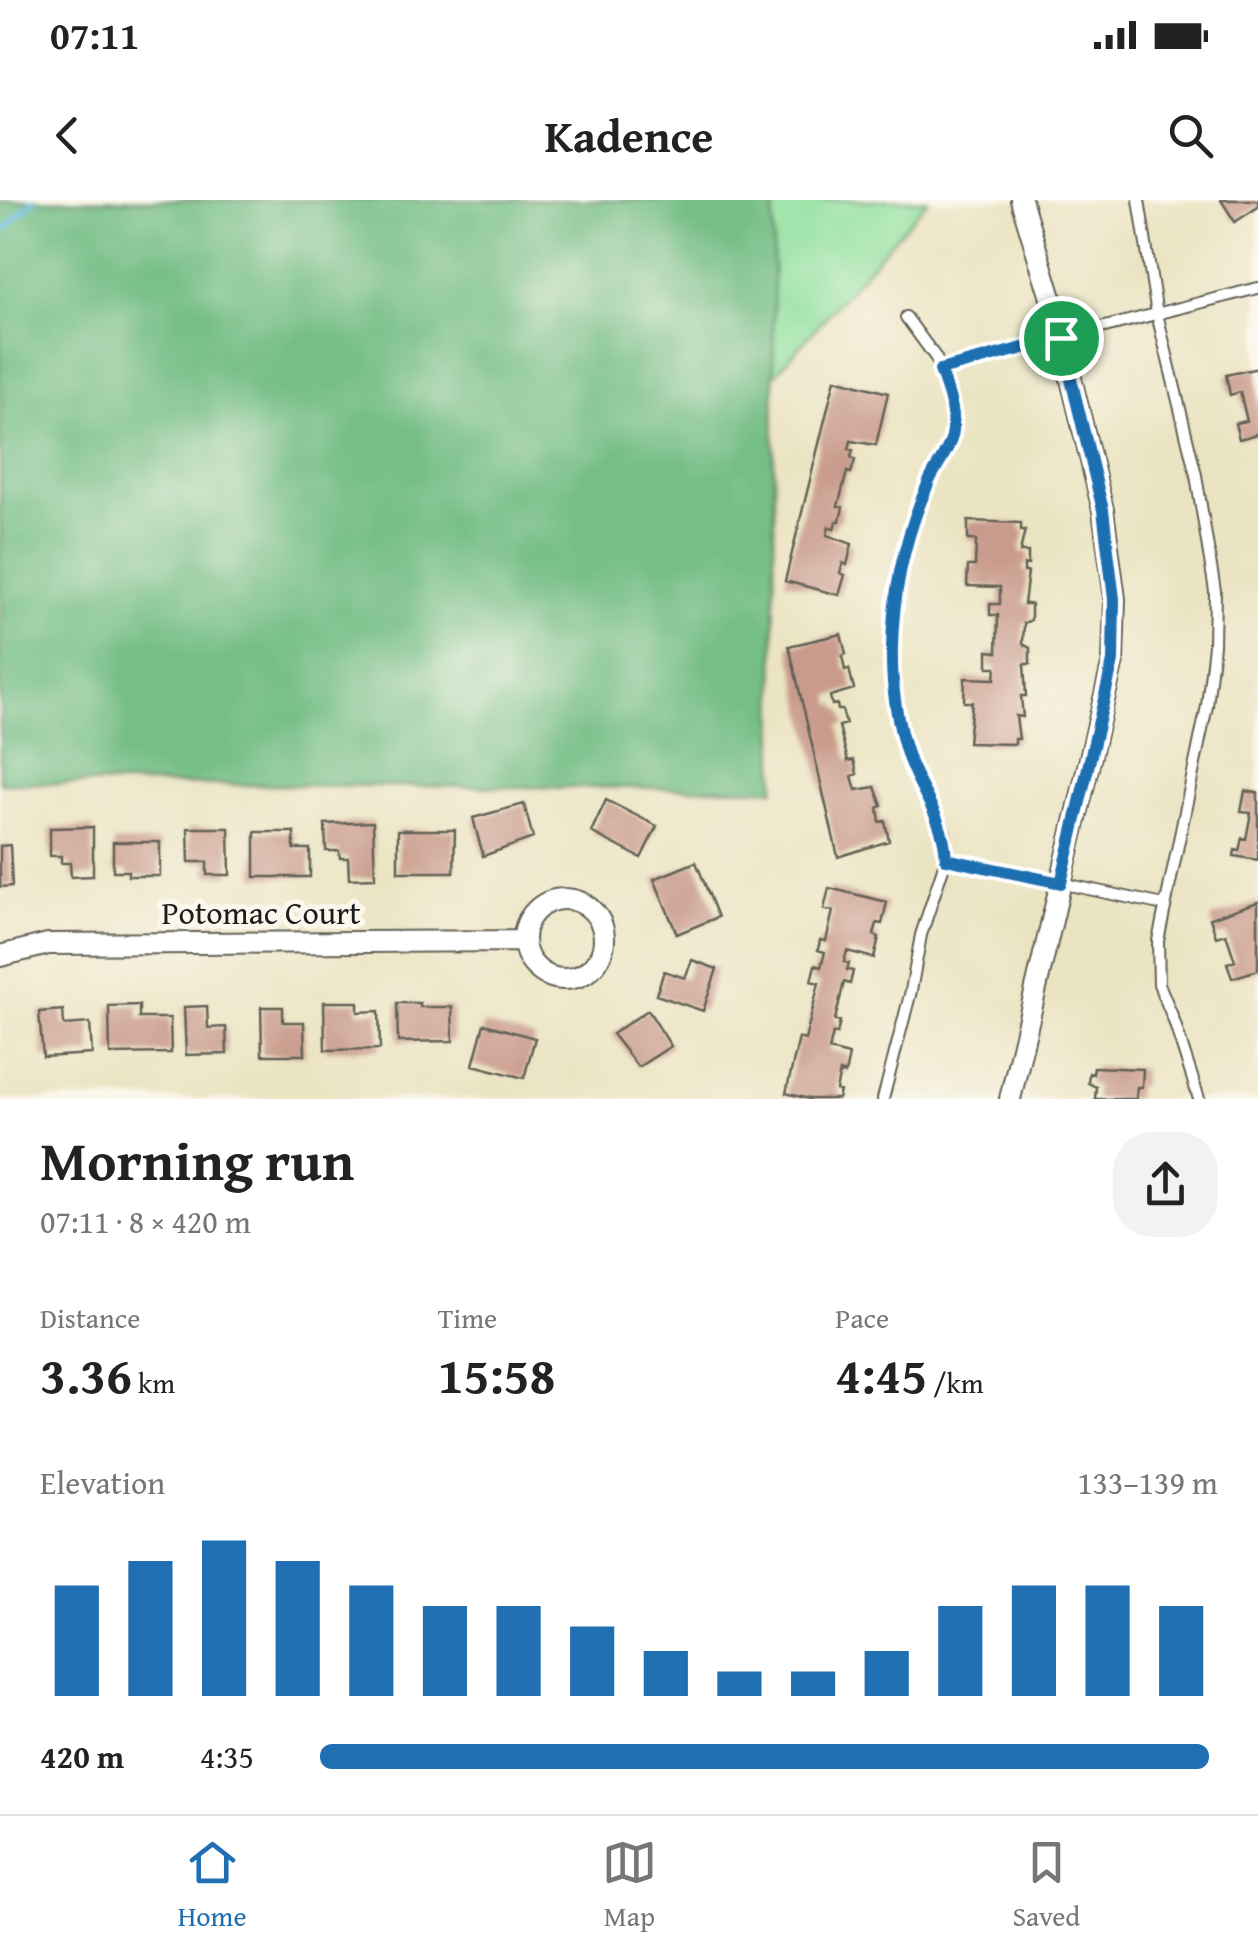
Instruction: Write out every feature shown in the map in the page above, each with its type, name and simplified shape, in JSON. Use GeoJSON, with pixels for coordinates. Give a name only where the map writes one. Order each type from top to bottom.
{"type":"FeatureCollection","features":[{"type":"Feature","properties":{"kind":"street"},"geometry":{"type":"LineString","coordinates":[[1010,1099],[1113,661],[1114,599],[1103,510],[1061,338],[1021,200]]}},
{"type":"Feature","properties":{"kind":"street","name":"Potomac Court"},"geometry":{"type":"LineString","coordinates":[[0,956],[48,944],[524,941]]}},
{"type":"Feature","properties":{"kind":"lane"},"geometry":{"type":"LineString","coordinates":[[1139,200],[1156,314],[1196,475],[1214,591],[1214,645],[1207,706],[1158,941],[1159,984],[1199,1099]]}},
{"type":"Feature","properties":{"kind":"lane"},"geometry":{"type":"LineString","coordinates":[[940,370],[1258,288]]}},
{"type":"Feature","properties":{"kind":"lane"},"geometry":{"type":"LineString","coordinates":[[883,1099],[911,991],[920,935],[946,859],[945,833],[910,761],[898,718],[892,651],[896,592],[908,538],[927,486],[952,436],[951,401],[936,358],[906,317]]}},
{"type":"Feature","properties":{"kind":"lane"},"geometry":{"type":"LineString","coordinates":[[946,859],[1164,905]]}},
{"type":"Feature","properties":{"kind":"green space"},"geometry":{"type":"Polygon","coordinates":[[[0,200],[773,200],[775,789],[0,783],[0,200]]]}},
{"type":"Feature","properties":{"kind":"green space"},"geometry":{"type":"Polygon","coordinates":[[[773,200],[928,200],[773,377],[773,200]]]}},
{"type":"Feature","properties":{"kind":"building"},"geometry":{"type":"Polygon","coordinates":[[[1221,200],[1258,200],[1258,207],[1235,222],[1221,200]]]}},
{"type":"Feature","properties":{"kind":"building"},"geometry":{"type":"Polygon","coordinates":[[[1258,368],[1258,434],[1239,439],[1235,423],[1247,421],[1240,392],[1230,395],[1226,375],[1258,368]]]}},
{"type":"Feature","properties":{"kind":"building"},"geometry":{"type":"Polygon","coordinates":[[[835,379],[888,393],[876,445],[851,441],[849,449],[853,450],[851,457],[855,460],[851,473],[847,472],[838,506],[843,507],[840,521],[836,521],[834,529],[829,527],[827,535],[852,544],[847,565],[843,563],[840,573],[845,575],[839,595],[785,581],[835,379]]]}},
{"type":"Feature","properties":{"kind":"building"},"geometry":{"type":"Polygon","coordinates":[[[968,521],[1021,523],[1021,530],[1025,530],[1020,552],[1028,552],[1028,565],[1024,564],[1024,572],[1028,572],[1024,604],[1031,604],[1031,620],[1024,623],[1023,644],[1030,648],[1030,664],[1024,664],[1026,696],[1021,696],[1023,717],[1016,716],[1019,739],[1015,739],[1015,744],[968,743],[972,702],[964,702],[965,678],[995,679],[996,667],[988,667],[988,651],[997,652],[998,615],[990,615],[990,604],[1000,604],[1000,587],[967,586],[968,566],[975,566],[976,540],[968,540],[968,521]]]}},
{"type":"Feature","properties":{"kind":"building"},"geometry":{"type":"Polygon","coordinates":[[[841,634],[845,670],[849,669],[854,689],[830,696],[832,705],[837,704],[838,710],[842,710],[846,724],[839,726],[848,761],[854,760],[857,774],[852,776],[856,790],[875,787],[882,806],[878,808],[880,822],[885,821],[889,841],[838,857],[789,646],[841,634]]]}},
{"type":"Feature","properties":{"kind":"building"},"geometry":{"type":"Polygon","coordinates":[[[1245,791],[1258,793],[1258,860],[1234,856],[1242,838],[1246,839],[1251,813],[1241,812],[1245,791]]]}},
{"type":"Feature","properties":{"kind":"building"},"geometry":{"type":"Polygon","coordinates":[[[606,800],[657,826],[641,858],[591,832],[606,800]]]}},
{"type":"Feature","properties":{"kind":"building"},"geometry":{"type":"Polygon","coordinates":[[[524,804],[533,838],[483,856],[473,818],[524,804]]]}},
{"type":"Feature","properties":{"kind":"building"},"geometry":{"type":"Polygon","coordinates":[[[373,822],[375,878],[349,879],[348,858],[340,858],[339,851],[326,851],[325,824],[373,822]]]}},
{"type":"Feature","properties":{"kind":"building"},"geometry":{"type":"Polygon","coordinates":[[[93,827],[93,876],[71,877],[70,863],[61,863],[61,856],[50,856],[50,828],[93,827]]]}},
{"type":"Feature","properties":{"kind":"building"},"geometry":{"type":"Polygon","coordinates":[[[188,828],[229,828],[230,875],[207,875],[207,862],[189,862],[188,828]]]}},
{"type":"Feature","properties":{"kind":"building"},"geometry":{"type":"Polygon","coordinates":[[[398,830],[455,830],[454,872],[398,872],[398,830]]]}},
{"type":"Feature","properties":{"kind":"building"},"geometry":{"type":"Polygon","coordinates":[[[255,832],[294,832],[294,849],[310,849],[310,877],[255,877],[255,832]]]}},
{"type":"Feature","properties":{"kind":"building"},"geometry":{"type":"Polygon","coordinates":[[[113,842],[160,842],[160,876],[128,876],[128,871],[113,871],[113,842]]]}},
{"type":"Feature","properties":{"kind":"building"},"geometry":{"type":"Polygon","coordinates":[[[10,845],[12,886],[0,887],[0,846],[10,845]]]}},
{"type":"Feature","properties":{"kind":"building"},"geometry":{"type":"Polygon","coordinates":[[[696,862],[718,917],[677,934],[654,879],[696,862]]]}},
{"type":"Feature","properties":{"kind":"building"},"geometry":{"type":"Polygon","coordinates":[[[829,888],[887,902],[882,924],[877,923],[874,935],[879,937],[874,958],[847,951],[844,962],[849,963],[847,970],[853,971],[850,984],[844,982],[835,1020],[840,1021],[829,1050],[849,1055],[845,1074],[840,1072],[838,1099],[809,1099],[786,1093],[799,1038],[805,1040],[819,983],[811,981],[815,965],[821,967],[825,952],[818,950],[820,940],[826,941],[833,911],[824,909],[829,888]]]}},
{"type":"Feature","properties":{"kind":"building"},"geometry":{"type":"Polygon","coordinates":[[[1258,902],[1258,970],[1232,978],[1227,963],[1235,961],[1226,934],[1216,937],[1210,918],[1258,902]]]}},
{"type":"Feature","properties":{"kind":"building"},"geometry":{"type":"Polygon","coordinates":[[[692,960],[717,969],[703,1011],[656,995],[664,971],[685,978],[692,960]]]}},
{"type":"Feature","properties":{"kind":"building"},"geometry":{"type":"Polygon","coordinates":[[[324,1002],[358,1002],[358,1012],[379,1011],[380,1049],[325,1050],[324,1002]]]}},
{"type":"Feature","properties":{"kind":"building"},"geometry":{"type":"Polygon","coordinates":[[[397,1003],[452,1007],[453,1041],[398,1042],[397,1003]]]}},
{"type":"Feature","properties":{"kind":"building"},"geometry":{"type":"Polygon","coordinates":[[[139,1005],[139,1018],[170,1018],[171,1053],[110,1054],[109,1006],[139,1005]]]}},
{"type":"Feature","properties":{"kind":"building"},"geometry":{"type":"Polygon","coordinates":[[[207,1006],[208,1028],[226,1027],[227,1054],[186,1055],[184,1007],[207,1006]]]}},
{"type":"Feature","properties":{"kind":"building"},"geometry":{"type":"Polygon","coordinates":[[[261,1007],[283,1007],[283,1022],[304,1022],[305,1055],[262,1055],[261,1007]]]}},
{"type":"Feature","properties":{"kind":"building"},"geometry":{"type":"Polygon","coordinates":[[[63,1010],[64,1025],[90,1023],[92,1054],[43,1057],[39,1012],[63,1010]]]}},
{"type":"Feature","properties":{"kind":"building"},"geometry":{"type":"Polygon","coordinates":[[[648,1010],[671,1046],[638,1067],[612,1034],[648,1010]]]}},
{"type":"Feature","properties":{"kind":"building"},"geometry":{"type":"Polygon","coordinates":[[[484,1024],[535,1038],[524,1078],[473,1065],[484,1024]]]}},
{"type":"Feature","properties":{"kind":"building"},"geometry":{"type":"Polygon","coordinates":[[[1094,1067],[1143,1069],[1142,1087],[1137,1087],[1136,1099],[1095,1099],[1096,1087],[1088,1083],[1094,1067]]]}},
{"type":"Feature","properties":{"kind":"waterway"},"geometry":{"type":"LineString","coordinates":[[0,234],[34,200]]}},
{"type":"Feature","properties":{"kind":"route"},"geometry":{"type":"LineString","coordinates":[[1061,338],[1103,510],[1114,599],[1113,661],[1061,883],[946,859],[945,833],[910,761],[898,718],[892,651],[896,592],[908,538],[927,486],[952,436],[951,401],[940,370],[1061,338]]}}]}
